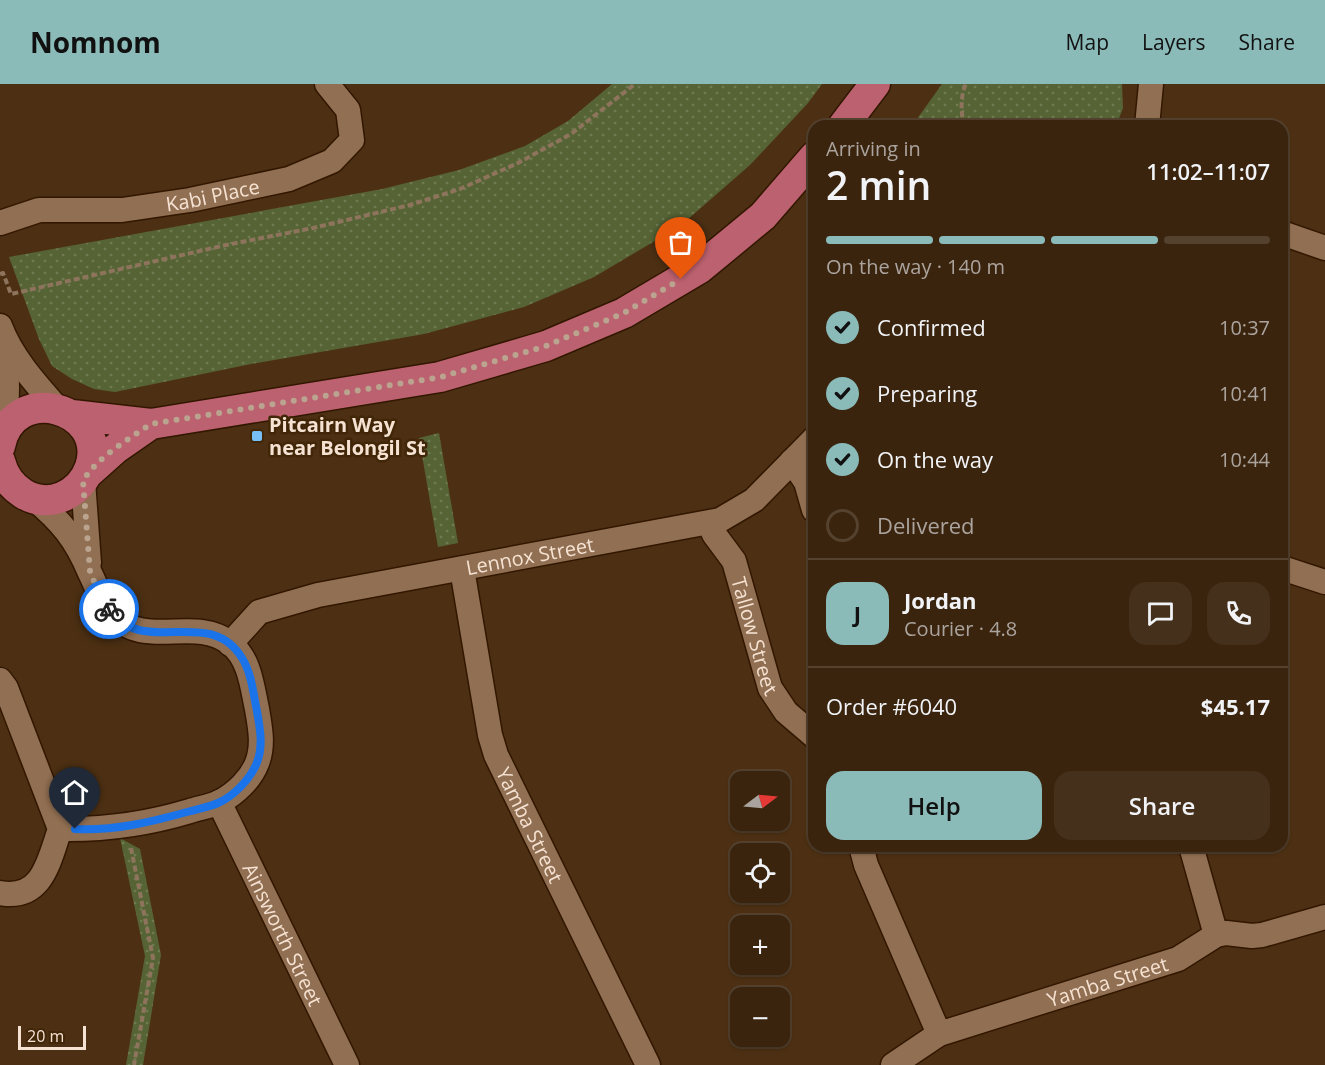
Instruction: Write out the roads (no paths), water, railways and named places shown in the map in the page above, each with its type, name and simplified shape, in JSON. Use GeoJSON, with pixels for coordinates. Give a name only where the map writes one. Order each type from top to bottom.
{"type":"FeatureCollection","features":[{"type":"Feature","properties":{"kind":"main road"},"geometry":{"type":"LineString","coordinates":[[848,120],[875,84]]}},
{"type":"Feature","properties":{"kind":"main road"},"geometry":{"type":"LineString","coordinates":[[2,441],[15,419],[27,411],[42,407],[151,424],[441,377],[546,346],[624,313],[700,268],[763,216],[808,164]]}},
{"type":"Feature","properties":{"kind":"main road"},"geometry":{"type":"LineString","coordinates":[[0,461],[18,496],[49,500],[65,496],[78,487],[91,464],[90,442],[86,432],[65,412]]}},
{"type":"Feature","properties":{"kind":"main road"},"geometry":{"type":"LineString","coordinates":[[85,477],[115,449],[151,424]]}},
{"type":"Feature","properties":{"kind":"street","name":"Kabi Place"},"geometry":{"type":"LineString","coordinates":[[0,223],[39,210],[122,210],[190,200],[289,179],[332,161],[352,140],[348,110],[327,84]]}},
{"type":"Feature","properties":{"kind":"street"},"geometry":{"type":"LineString","coordinates":[[1148,120],[1151,84]]}},
{"type":"Feature","properties":{"kind":"street"},"geometry":{"type":"LineString","coordinates":[[1288,235],[1325,248]]}},
{"type":"Feature","properties":{"kind":"street"},"geometry":{"type":"LineString","coordinates":[[3,334],[33,381],[65,412]]}},
{"type":"Feature","properties":{"kind":"street"},"geometry":{"type":"LineString","coordinates":[[2,441],[3,334]]}},
{"type":"Feature","properties":{"kind":"street","name":"Lennox Street"},"geometry":{"type":"LineString","coordinates":[[230,644],[259,612],[318,595],[720,520],[754,500],[808,445]]}},
{"type":"Feature","properties":{"kind":"street"},"geometry":{"type":"LineString","coordinates":[[792,461],[808,489]]}},
{"type":"Feature","properties":{"kind":"street"},"geometry":{"type":"LineString","coordinates":[[85,477],[90,571]]}},
{"type":"Feature","properties":{"kind":"street"},"geometry":{"type":"LineString","coordinates":[[18,496],[57,518],[65,527],[90,571],[100,597],[111,613],[127,626],[142,632],[195,630],[210,633],[230,644],[242,657],[250,674],[262,736],[257,763],[249,777],[240,788],[219,802],[158,820],[127,826],[90,830],[60,829]]}},
{"type":"Feature","properties":{"kind":"street","name":"Tallow Street"},"geometry":{"type":"LineString","coordinates":[[709,523],[714,534],[734,561],[770,688],[786,712],[808,731]]}},
{"type":"Feature","properties":{"kind":"street","name":"Yamba Street"},"geometry":{"type":"LineString","coordinates":[[462,569],[490,735],[496,755],[648,1065]]}},
{"type":"Feature","properties":{"kind":"street"},"geometry":{"type":"LineString","coordinates":[[1288,570],[1325,582]]}},
{"type":"Feature","properties":{"kind":"street"},"geometry":{"type":"LineString","coordinates":[[0,680],[6,688],[60,829],[44,875],[38,883],[20,893],[0,893]]}},
{"type":"Feature","properties":{"kind":"street","name":"Ainsworth Street"},"geometry":{"type":"LineString","coordinates":[[219,802],[347,1065]]}},
{"type":"Feature","properties":{"kind":"street"},"geometry":{"type":"LineString","coordinates":[[863,852],[866,865],[939,1034]]}},
{"type":"Feature","properties":{"kind":"street"},"geometry":{"type":"LineString","coordinates":[[1193,852],[1216,935],[1226,933],[1262,935],[1325,917]]}},
{"type":"Feature","properties":{"kind":"street","name":"Yamba Street"},"geometry":{"type":"LineString","coordinates":[[893,1065],[939,1034],[1178,959],[1216,935]]}},
{"type":"Feature","properties":{"kind":"place","name":"Pitcairn Way near Belongil St"},"geometry":{"type":"Point","coordinates":[257,436]}}]}
